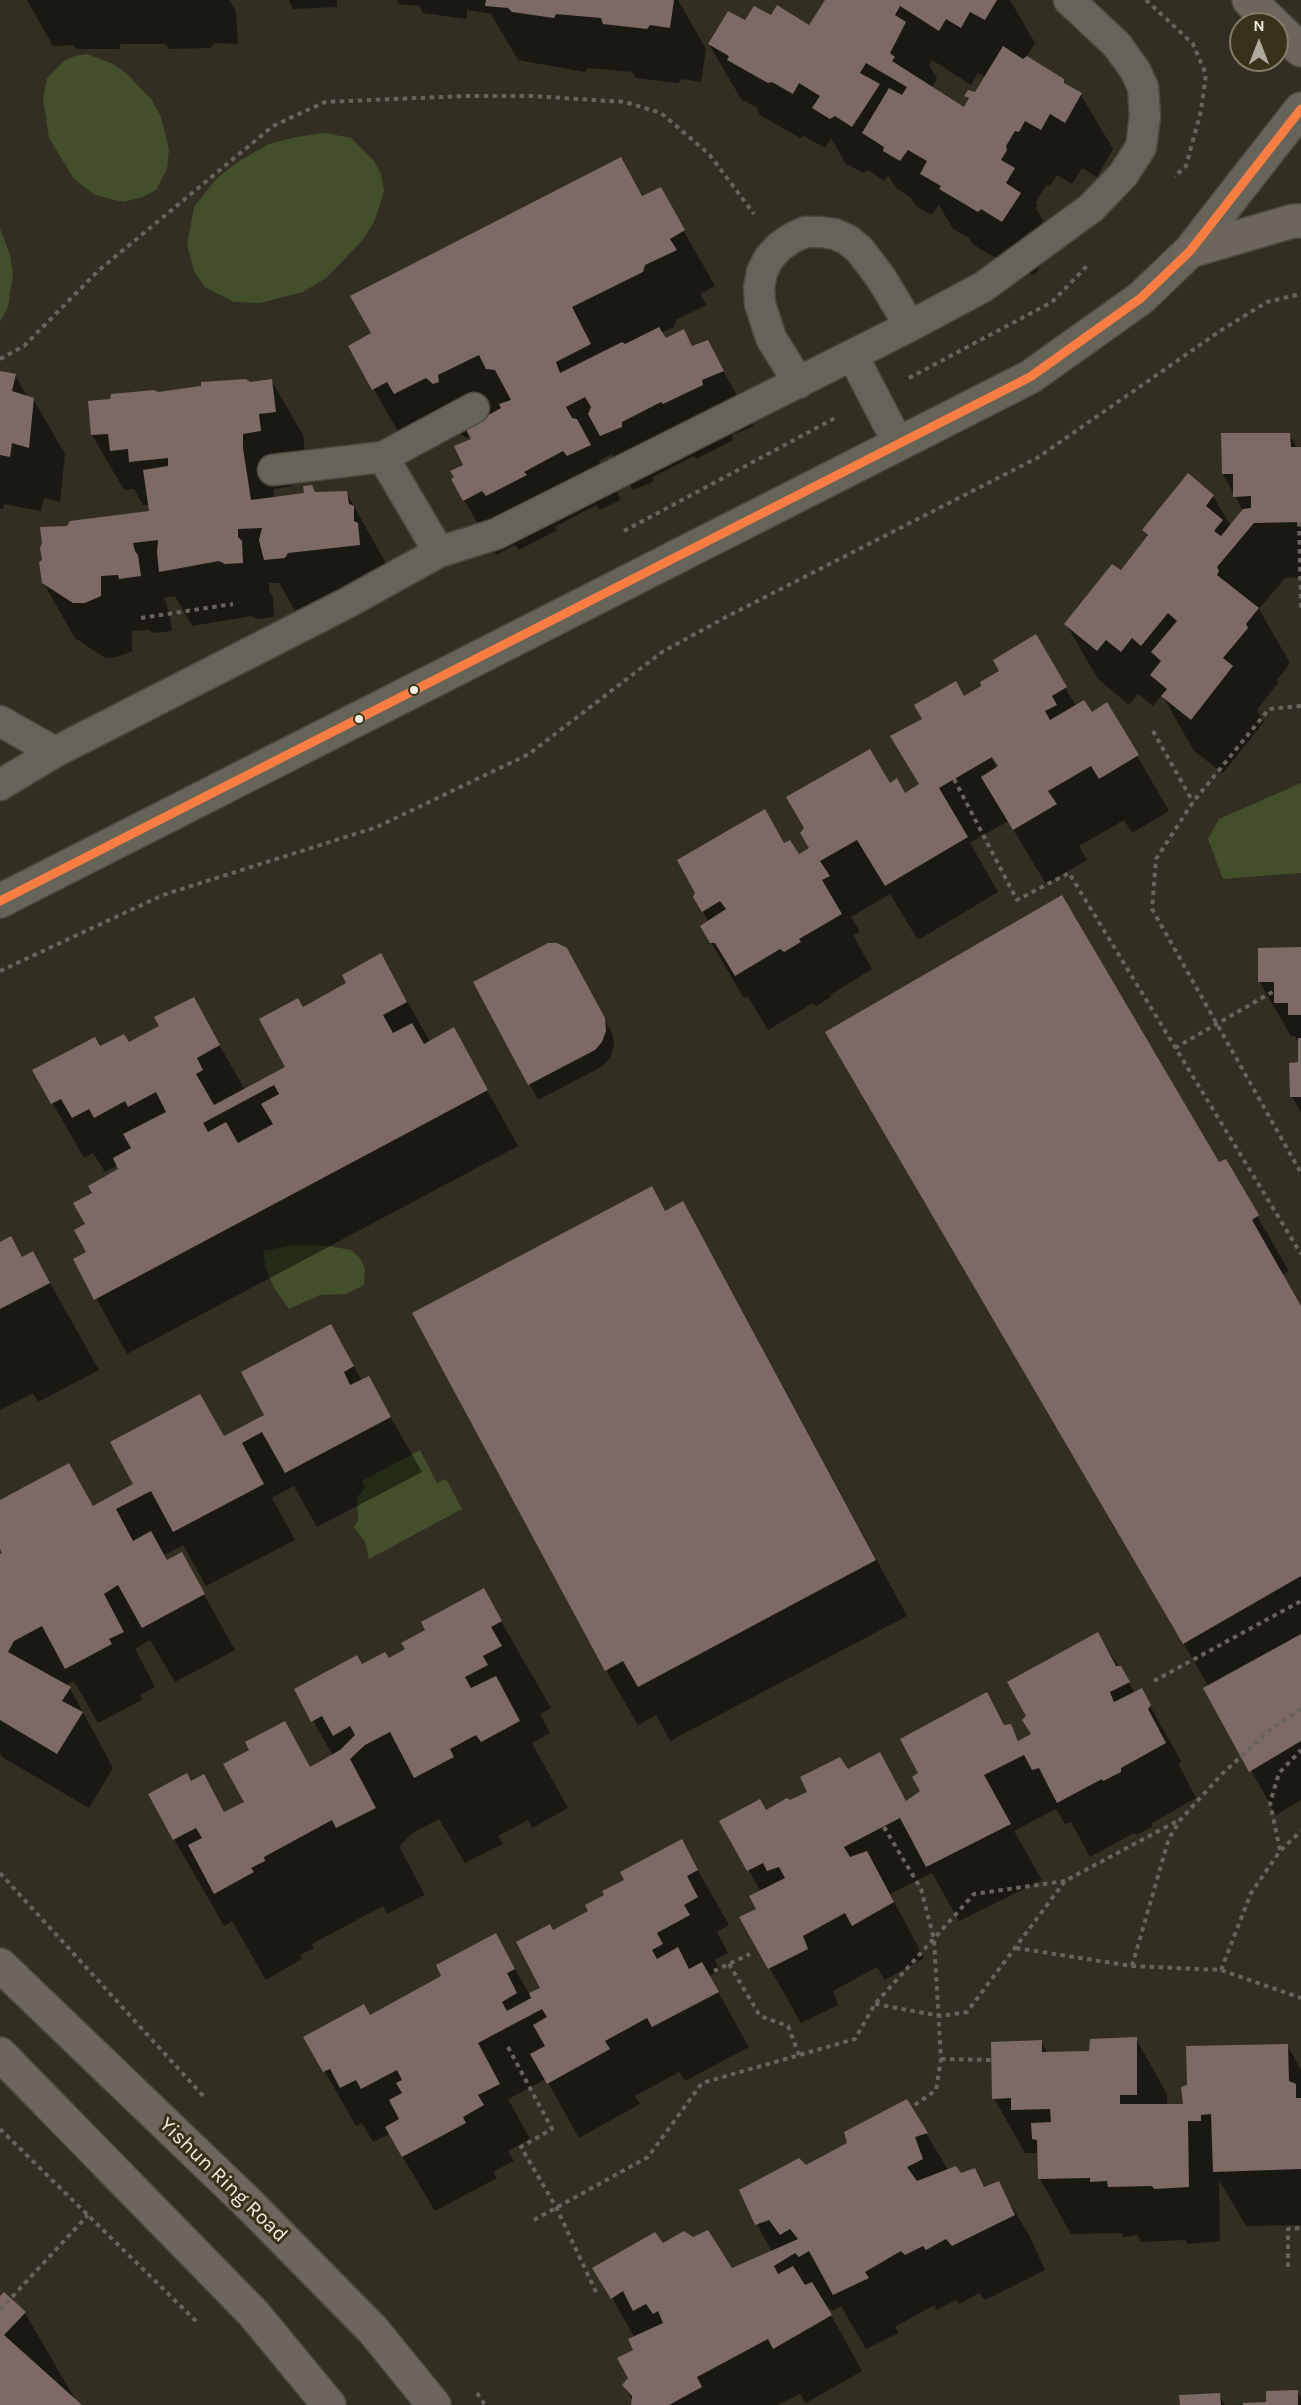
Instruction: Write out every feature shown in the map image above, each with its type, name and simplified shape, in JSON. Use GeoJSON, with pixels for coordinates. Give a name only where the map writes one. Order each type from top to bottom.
{"type":"FeatureCollection","features":[{"type":"Feature","properties":{"kind":"main road"},"geometry":{"type":"LineString","coordinates":[[1249,0],[1261,12]]}},
{"type":"Feature","properties":{"kind":"main road"},"geometry":{"type":"LineString","coordinates":[[1289,39],[1301,50]]}},
{"type":"Feature","properties":{"kind":"main road"},"geometry":{"type":"LineString","coordinates":[[1190,251],[1293,221],[1301,221]]}},
{"type":"Feature","properties":{"kind":"main road","name":"Yishun Ring Road"},"geometry":{"type":"LineString","coordinates":[[0,1965],[249,2204],[373,2330],[434,2405]]}},
{"type":"Feature","properties":{"kind":"main road"},"geometry":{"type":"LineString","coordinates":[[0,2054],[254,2314],[329,2405]]}},
{"type":"Feature","properties":{"kind":"street"},"geometry":{"type":"LineString","coordinates":[[0,901],[1030,377],[1141,298],[1190,251],[1301,109]]}},
{"type":"Feature","properties":{"kind":"lane"},"geometry":{"type":"LineString","coordinates":[[0,785],[55,752],[347,603],[439,552],[496,534],[910,326],[983,287],[1091,208],[1123,175],[1141,147],[1145,116],[1143,87],[1135,70],[1117,45],[1070,0]]}},
{"type":"Feature","properties":{"kind":"lane"},"geometry":{"type":"LineString","coordinates":[[799,383],[771,338],[760,304],[759,288],[762,272],[769,258],[779,247],[805,232],[835,234],[848,240],[860,250],[881,278],[910,326]]}},
{"type":"Feature","properties":{"kind":"lane"},"geometry":{"type":"LineString","coordinates":[[853,356],[898,443]]}},
{"type":"Feature","properties":{"kind":"lane"},"geometry":{"type":"LineString","coordinates":[[273,470],[383,457],[474,408]]}},
{"type":"Feature","properties":{"kind":"lane"},"geometry":{"type":"LineString","coordinates":[[383,457],[439,552]]}},
{"type":"Feature","properties":{"kind":"lane"},"geometry":{"type":"LineString","coordinates":[[0,721],[55,752]]}},
{"type":"Feature","properties":{"kind":"path"},"geometry":{"type":"LineString","coordinates":[[1146,0],[1193,44]]}},
{"type":"Feature","properties":{"kind":"path"},"geometry":{"type":"LineString","coordinates":[[0,359],[24,346],[98,271],[273,126],[325,102],[465,96],[532,96],[625,102],[661,112],[708,154],[779,247]]}},
{"type":"Feature","properties":{"kind":"path"},"geometry":{"type":"LineString","coordinates":[[0,971],[164,895],[377,826],[529,754],[662,652],[1037,458],[1257,308],[1267,302],[1301,294]]}},
{"type":"Feature","properties":{"kind":"path"},"geometry":{"type":"LineString","coordinates":[[1299,522],[1301,611]]}},
{"type":"Feature","properties":{"kind":"path"},"geometry":{"type":"LineString","coordinates":[[141,618],[233,604]]}},
{"type":"Feature","properties":{"kind":"path"},"geometry":{"type":"LineString","coordinates":[[1301,706],[1269,709],[1193,802],[1156,859],[1152,909],[1301,1173]]}},
{"type":"Feature","properties":{"kind":"path"},"geometry":{"type":"LineString","coordinates":[[1153,731],[1193,802]]}},
{"type":"Feature","properties":{"kind":"path"},"geometry":{"type":"LineString","coordinates":[[954,779],[1017,900],[1069,873],[1301,1254]]}},
{"type":"Feature","properties":{"kind":"path"},"geometry":{"type":"LineString","coordinates":[[1175,1048],[1274,991]]}},
{"type":"Feature","properties":{"kind":"path"},"geometry":{"type":"LineString","coordinates":[[1154,1681],[1301,1601]]}},
{"type":"Feature","properties":{"kind":"path"},"geometry":{"type":"LineString","coordinates":[[1132,1966],[1169,1838],[1181,1819],[1222,1774],[1271,1729],[1301,1709]]}},
{"type":"Feature","properties":{"kind":"path"},"geometry":{"type":"LineString","coordinates":[[1280,1851],[1270,1803],[1279,1773],[1301,1750]]}},
{"type":"Feature","properties":{"kind":"path"},"geometry":{"type":"LineString","coordinates":[[534,2220],[648,2157],[702,2083],[855,2039],[875,2004],[974,1894],[1065,1881],[1181,1819]]}},
{"type":"Feature","properties":{"kind":"path"},"geometry":{"type":"LineString","coordinates":[[884,1827],[921,1889],[934,1939],[940,2016],[940,2059],[936,2090],[912,2107]]}},
{"type":"Feature","properties":{"kind":"path"},"geometry":{"type":"LineString","coordinates":[[1221,1970],[1251,1893],[1280,1851],[1301,1831]]}},
{"type":"Feature","properties":{"kind":"path"},"geometry":{"type":"LineString","coordinates":[[0,1873],[39,1914]]}},
{"type":"Feature","properties":{"kind":"path"},"geometry":{"type":"LineString","coordinates":[[875,2004],[940,2016],[967,2012],[1065,1881]]}},
{"type":"Feature","properties":{"kind":"path"},"geometry":{"type":"LineString","coordinates":[[1016,1948],[1132,1966],[1221,1970],[1301,1998]]}},
{"type":"Feature","properties":{"kind":"path"},"geometry":{"type":"LineString","coordinates":[[714,1971],[750,1954]]}},
{"type":"Feature","properties":{"kind":"path"},"geometry":{"type":"LineString","coordinates":[[729,1964],[760,2016],[788,2026],[800,2055]]}},
{"type":"Feature","properties":{"kind":"path"},"geometry":{"type":"LineString","coordinates":[[508,2047],[552,2129],[521,2147],[556,2207],[597,2294]]}},
{"type":"Feature","properties":{"kind":"path"},"geometry":{"type":"LineString","coordinates":[[940,2059],[991,2060]]}},
{"type":"Feature","properties":{"kind":"path"},"geometry":{"type":"LineString","coordinates":[[0,2129],[202,2327]]}},
{"type":"Feature","properties":{"kind":"path"},"geometry":{"type":"LineString","coordinates":[[0,2310],[88,2215]]}},
{"type":"Feature","properties":{"kind":"path"},"geometry":{"type":"LineString","coordinates":[[1288,2267],[1288,2229],[1301,2228]]}},
{"type":"Feature","properties":{"kind":"green space"},"geometry":{"type":"Polygon","coordinates":[[[87,54],[113,64],[126,73],[152,100],[161,117],[169,149],[167,169],[156,190],[143,197],[123,202],[95,195],[74,179],[49,138],[43,98],[47,78],[64,61],[87,54]]]}},
{"type":"Feature","properties":{"kind":"green space"},"geometry":{"type":"Polygon","coordinates":[[[325,133],[351,138],[374,161],[381,174],[384,190],[379,208],[373,224],[361,242],[326,278],[303,292],[260,303],[234,302],[205,287],[194,271],[187,245],[194,207],[216,179],[239,161],[269,144],[325,133]]]}},
{"type":"Feature","properties":{"kind":"green space"},"geometry":{"type":"Polygon","coordinates":[[[0,228],[10,255],[13,274],[8,307],[0,322],[0,228]]]}},
{"type":"Feature","properties":{"kind":"green space"},"geometry":{"type":"Polygon","coordinates":[[[1301,783],[1301,873],[1223,879],[1208,839],[1219,819],[1301,783]]]}},
{"type":"Feature","properties":{"kind":"green space"},"geometry":{"type":"Polygon","coordinates":[[[293,1245],[328,1246],[351,1250],[360,1258],[365,1269],[364,1285],[346,1294],[320,1295],[289,1309],[274,1288],[266,1269],[263,1251],[293,1245]]]}},
{"type":"Feature","properties":{"kind":"green space"},"geometry":{"type":"Polygon","coordinates":[[[420,1450],[437,1483],[446,1479],[462,1509],[369,1559],[365,1542],[354,1527],[358,1521],[357,1497],[365,1488],[362,1481],[420,1450]]]}},
{"type":"Feature","properties":{"kind":"building"},"geometry":{"type":"Polygon","coordinates":[[[486,0],[674,0],[670,28],[650,25],[647,29],[603,24],[601,18],[556,14],[554,18],[512,12],[508,8],[485,6],[486,0]]]}},
{"type":"Feature","properties":{"kind":"building"},"geometry":{"type":"Polygon","coordinates":[[[825,0],[997,0],[985,20],[970,12],[961,28],[946,19],[939,31],[900,6],[895,15],[906,22],[890,53],[895,57],[892,61],[964,107],[969,98],[964,96],[968,90],[975,92],[1003,46],[1023,59],[1027,56],[1082,93],[1065,123],[1050,114],[1041,130],[1025,121],[1019,132],[1015,131],[1001,160],[1015,168],[1006,183],[1021,193],[1002,222],[981,209],[978,212],[939,189],[941,186],[920,174],[927,161],[908,150],[900,161],[883,151],[884,147],[862,133],[889,88],[902,95],[907,87],[866,63],[860,73],[880,84],[852,127],[835,116],[830,119],[812,108],[820,96],[799,83],[793,94],[727,60],[729,56],[708,44],[728,11],[745,20],[754,6],[771,15],[777,5],[809,25],[825,0]]]}},
{"type":"Feature","properties":{"kind":"building"},"geometry":{"type":"Polygon","coordinates":[[[621,157],[642,196],[661,187],[685,230],[670,239],[677,250],[645,265],[643,272],[572,307],[591,344],[556,362],[560,373],[622,342],[625,344],[659,327],[666,338],[684,329],[692,346],[708,340],[724,371],[702,380],[703,385],[663,404],[661,402],[622,422],[622,427],[600,436],[588,414],[591,407],[585,397],[566,407],[572,418],[577,419],[591,445],[567,456],[563,451],[524,472],[527,475],[486,496],[482,491],[463,501],[451,479],[454,477],[450,471],[463,465],[454,446],[471,439],[465,428],[501,408],[499,404],[511,400],[495,370],[486,369],[479,355],[438,375],[439,382],[433,384],[426,378],[394,394],[387,382],[372,390],[348,346],[371,333],[350,296],[621,157]]]}},
{"type":"Feature","properties":{"kind":"building"},"geometry":{"type":"Polygon","coordinates":[[[0,371],[16,374],[12,391],[34,398],[29,448],[12,443],[10,457],[0,455],[0,371]]]}},
{"type":"Feature","properties":{"kind":"building"},"geometry":{"type":"Polygon","coordinates":[[[246,379],[250,382],[272,379],[276,412],[259,414],[261,431],[243,434],[251,500],[304,493],[303,486],[312,485],[315,492],[347,491],[349,504],[354,506],[354,521],[358,523],[360,545],[288,553],[285,558],[264,560],[259,540],[262,528],[238,529],[238,537],[242,541],[243,563],[225,564],[219,561],[159,572],[158,540],[133,543],[138,555],[141,576],[119,579],[118,575],[101,576],[101,596],[85,603],[73,603],[42,583],[39,562],[42,560],[40,527],[67,526],[70,521],[149,511],[143,470],[168,466],[168,458],[129,462],[128,449],[110,451],[108,434],[91,435],[88,401],[110,399],[111,394],[154,390],[158,392],[201,386],[201,382],[246,379]]]}},
{"type":"Feature","properties":{"kind":"building"},"geometry":{"type":"Polygon","coordinates":[[[1221,433],[1290,433],[1291,447],[1301,447],[1301,522],[1254,523],[1217,567],[1219,571],[1217,575],[1259,608],[1246,624],[1248,628],[1223,658],[1233,666],[1191,720],[1161,696],[1167,689],[1150,675],[1161,661],[1151,652],[1177,621],[1168,613],[1141,646],[1132,638],[1121,652],[1106,640],[1097,651],[1064,624],[1112,564],[1121,570],[1148,535],[1142,530],[1188,473],[1214,495],[1206,506],[1223,520],[1214,531],[1221,536],[1243,509],[1251,508],[1251,496],[1233,497],[1233,474],[1222,474],[1221,433]]]}},
{"type":"Feature","properties":{"kind":"building"},"geometry":{"type":"Polygon","coordinates":[[[1036,634],[1067,687],[1052,696],[1057,705],[1045,711],[1050,720],[1084,700],[1092,712],[1107,702],[1139,755],[1099,779],[1091,766],[1048,791],[1057,804],[1013,830],[981,777],[998,766],[992,757],[939,788],[968,837],[885,886],[857,840],[820,861],[830,876],[822,880],[842,914],[799,939],[801,942],[784,952],[780,949],[735,976],[715,943],[710,943],[700,926],[726,909],[720,901],[702,912],[693,897],[695,893],[677,860],[765,809],[784,843],[790,840],[799,854],[809,848],[800,833],[804,828],[786,797],[870,749],[890,783],[897,778],[905,793],[919,784],[890,736],[922,719],[914,705],[956,681],[964,696],[981,686],[980,682],[999,671],[993,660],[1036,634]]]}},
{"type":"Feature","properties":{"kind":"building"},"geometry":{"type":"Polygon","coordinates":[[[1062,895],[1219,1162],[1226,1159],[1259,1215],[1252,1220],[1301,1306],[1301,1576],[1183,1644],[825,1032],[1062,895]]]}},
{"type":"Feature","properties":{"kind":"building"},"geometry":{"type":"Polygon","coordinates":[[[548,943],[557,943],[567,948],[605,1018],[606,1031],[602,1042],[595,1050],[528,1085],[473,982],[548,943]]]}},
{"type":"Feature","properties":{"kind":"building"},"geometry":{"type":"Polygon","coordinates":[[[1301,947],[1301,1015],[1288,1015],[1288,1003],[1274,1003],[1274,982],[1258,982],[1258,948],[1301,947]]]}},
{"type":"Feature","properties":{"kind":"building"},"geometry":{"type":"Polygon","coordinates":[[[381,953],[407,1002],[383,1015],[393,1033],[412,1023],[424,1044],[454,1027],[488,1090],[94,1300],[73,1259],[86,1252],[74,1230],[85,1224],[73,1203],[92,1193],[88,1186],[118,1169],[113,1158],[131,1148],[123,1134],[166,1112],[156,1092],[128,1107],[125,1101],[94,1118],[89,1109],[72,1118],[61,1099],[51,1104],[32,1070],[95,1037],[100,1046],[124,1034],[129,1042],[159,1026],[154,1017],[194,997],[220,1045],[197,1058],[203,1070],[196,1074],[214,1105],[285,1067],[259,1019],[298,998],[303,1007],[346,983],[342,975],[381,953]],[[274,1085],[203,1123],[208,1132],[226,1122],[238,1143],[273,1124],[261,1104],[279,1094],[274,1085]]]}},
{"type":"Feature","properties":{"kind":"building"},"geometry":{"type":"Polygon","coordinates":[[[1298,1038],[1301,1038],[1301,1097],[1290,1097],[1289,1063],[1298,1062],[1298,1038]]]}},
{"type":"Feature","properties":{"kind":"building"},"geometry":{"type":"Polygon","coordinates":[[[652,1186],[665,1211],[683,1201],[876,1560],[638,1687],[623,1661],[605,1671],[412,1313],[652,1186]]]}},
{"type":"Feature","properties":{"kind":"building"},"geometry":{"type":"Polygon","coordinates":[[[11,1236],[22,1257],[33,1251],[50,1283],[0,1309],[0,1242],[11,1236]]]}},
{"type":"Feature","properties":{"kind":"building"},"geometry":{"type":"Polygon","coordinates":[[[331,1324],[354,1366],[344,1372],[350,1385],[369,1376],[391,1417],[285,1473],[262,1432],[242,1443],[264,1484],[173,1532],[151,1491],[116,1509],[133,1541],[151,1531],[167,1560],[182,1552],[205,1594],[142,1628],[118,1585],[104,1594],[124,1632],[109,1639],[112,1644],[65,1669],[42,1626],[14,1641],[8,1652],[71,1687],[62,1701],[83,1712],[57,1754],[0,1720],[0,1554],[2,1553],[0,1549],[0,1500],[69,1463],[93,1506],[133,1484],[110,1442],[200,1394],[224,1436],[264,1415],[241,1372],[331,1324]]]}},
{"type":"Feature","properties":{"kind":"building"},"geometry":{"type":"Polygon","coordinates":[[[484,1588],[502,1621],[491,1627],[502,1646],[483,1656],[488,1665],[465,1677],[471,1688],[496,1676],[520,1721],[481,1742],[476,1735],[450,1749],[454,1757],[414,1778],[390,1732],[365,1745],[350,1759],[376,1808],[336,1828],[332,1820],[264,1857],[265,1861],[251,1868],[254,1872],[214,1894],[188,1845],[202,1838],[196,1828],[173,1840],[148,1794],[187,1773],[191,1781],[204,1774],[224,1812],[244,1802],[223,1764],[249,1750],[245,1742],[285,1721],[310,1767],[340,1750],[355,1735],[350,1726],[333,1736],[322,1716],[311,1722],[294,1689],[357,1655],[362,1664],[385,1652],[389,1658],[405,1649],[401,1643],[425,1630],[421,1622],[484,1588]]]}},
{"type":"Feature","properties":{"kind":"building"},"geometry":{"type":"Polygon","coordinates":[[[1098,1632],[1116,1666],[1121,1666],[1130,1682],[1110,1692],[1114,1702],[1142,1688],[1151,1705],[1148,1709],[1166,1743],[1121,1768],[1121,1772],[1103,1781],[1102,1779],[1057,1803],[1039,1768],[1032,1770],[1024,1755],[984,1775],[1011,1824],[926,1867],[900,1818],[844,1847],[850,1857],[867,1851],[894,1902],[852,1926],[845,1913],[803,1936],[808,1949],[768,1969],[739,1917],[756,1909],[749,1896],[785,1878],[779,1867],[767,1871],[763,1863],[747,1871],[719,1821],[760,1799],[766,1810],[787,1798],[790,1800],[807,1792],[800,1777],[840,1757],[848,1769],[880,1752],[906,1801],[920,1791],[912,1777],[918,1773],[900,1739],[987,1692],[1004,1725],[1011,1724],[1018,1741],[1031,1734],[1022,1720],[1026,1716],[1007,1682],[1098,1632]]]}},
{"type":"Feature","properties":{"kind":"building"},"geometry":{"type":"Polygon","coordinates":[[[1301,1634],[1301,1741],[1249,1772],[1203,1688],[1301,1634]]]}},
{"type":"Feature","properties":{"kind":"building"},"geometry":{"type":"Polygon","coordinates":[[[682,1839],[698,1870],[687,1876],[698,1897],[684,1905],[690,1915],[657,1933],[663,1944],[652,1950],[657,1959],[678,1947],[689,1969],[702,1962],[719,1992],[652,2027],[647,2018],[605,2041],[610,2049],[547,2084],[530,2054],[545,2046],[533,2025],[547,2017],[542,2009],[478,2043],[500,2084],[478,2095],[484,2105],[463,2117],[466,2123],[402,2157],[385,2127],[399,2119],[389,2100],[402,2093],[396,2083],[402,2080],[397,2070],[361,2089],[356,2080],[340,2088],[330,2069],[323,2072],[303,2037],[364,2004],[370,2015],[441,1976],[436,1965],[496,1933],[515,1969],[507,1973],[517,1993],[502,2002],[507,2011],[531,1998],[529,1993],[540,1988],[516,1942],[550,1924],[553,1930],[588,1911],[585,1905],[604,1895],[602,1891],[624,1880],[620,1872],[682,1839]]]}},
{"type":"Feature","properties":{"kind":"building"},"geometry":{"type":"Polygon","coordinates":[[[1137,2037],[1137,2095],[1120,2095],[1120,2104],[1183,2104],[1181,2087],[1187,2085],[1186,2046],[1288,2044],[1289,2081],[1296,2084],[1296,2098],[1301,2098],[1301,2169],[1213,2172],[1211,2114],[1201,2115],[1201,2121],[1188,2121],[1189,2187],[1154,2189],[1152,2186],[1108,2187],[1107,2181],[1090,2182],[1090,2178],[1038,2179],[1037,2140],[1032,2139],[1031,2123],[1051,2122],[1050,2109],[1011,2110],[1011,2098],[992,2099],[991,2042],[1042,2040],[1042,2052],[1089,2051],[1090,2039],[1137,2037]]]}},
{"type":"Feature","properties":{"kind":"building"},"geometry":{"type":"Polygon","coordinates":[[[907,2099],[928,2133],[915,2137],[923,2159],[907,2167],[917,2181],[956,2166],[961,2173],[975,2168],[984,2187],[999,2181],[1015,2215],[952,2246],[946,2239],[926,2250],[923,2246],[905,2255],[901,2251],[865,2272],[869,2278],[833,2295],[809,2251],[799,2257],[795,2253],[774,2266],[778,2274],[793,2266],[805,2285],[812,2282],[832,2315],[773,2349],[768,2339],[697,2377],[702,2387],[669,2405],[631,2405],[632,2396],[622,2385],[628,2378],[617,2358],[633,2350],[628,2339],[663,2323],[658,2311],[653,2314],[646,2304],[633,2311],[623,2291],[611,2299],[592,2268],[655,2232],[663,2243],[684,2231],[693,2237],[708,2230],[732,2268],[798,2239],[790,2229],[780,2235],[769,2220],[755,2225],[739,2190],[799,2158],[806,2165],[847,2143],[844,2132],[907,2099]]]}},
{"type":"Feature","properties":{"kind":"building"},"geometry":{"type":"Polygon","coordinates":[[[4,2292],[26,2312],[4,2335],[82,2405],[0,2405],[0,2296],[4,2292]]]}},
{"type":"Feature","properties":{"kind":"building"},"geometry":{"type":"Polygon","coordinates":[[[1298,2390],[1298,2405],[1243,2405],[1243,2403],[1266,2402],[1266,2391],[1298,2390]]]}},
{"type":"Feature","properties":{"kind":"building"},"geometry":{"type":"Polygon","coordinates":[[[1220,2393],[1221,2405],[1180,2405],[1179,2395],[1220,2393]]]}},
{"type":"Feature","properties":{"kind":"transit line"},"geometry":{"type":"LineString","coordinates":[[0,901],[1030,377],[1141,298],[1190,251],[1301,109]]}}]}
